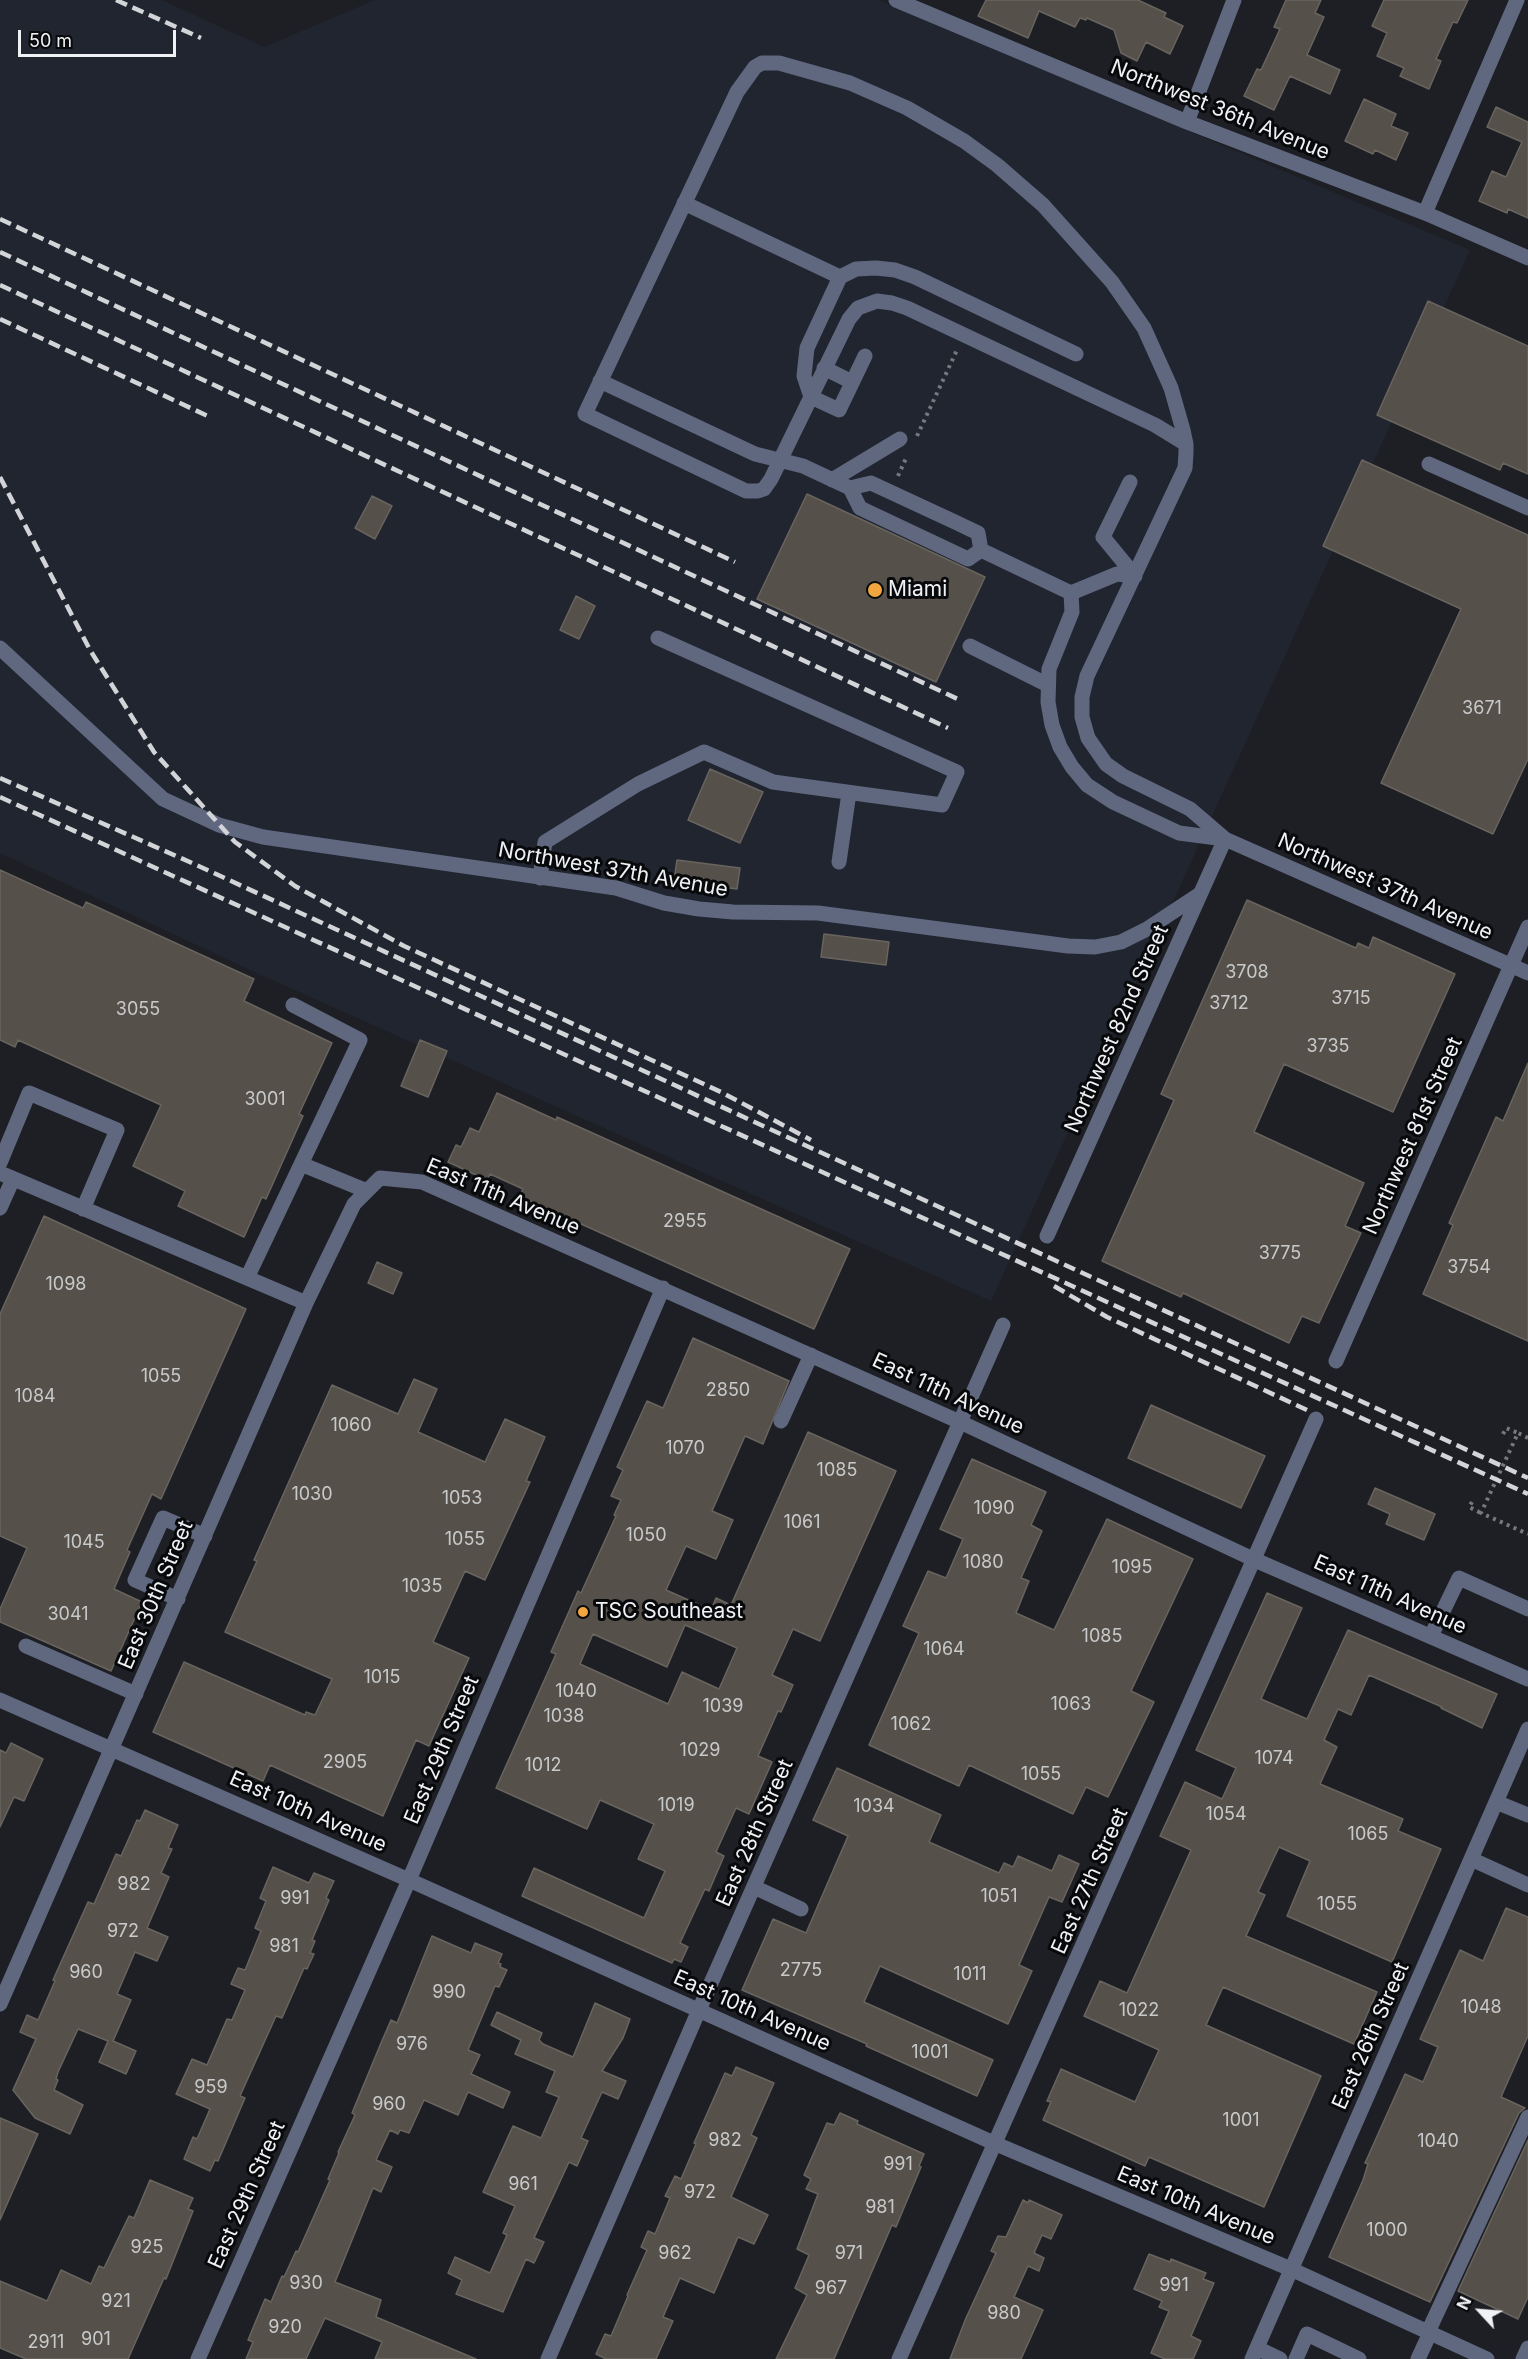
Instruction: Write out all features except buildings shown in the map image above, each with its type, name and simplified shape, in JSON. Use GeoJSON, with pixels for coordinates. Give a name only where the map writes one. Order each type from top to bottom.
{"type":"FeatureCollection","features":[{"type":"Feature","properties":{"kind":"street","name":"Northwest 36th Avenue"},"geometry":{"type":"LineString","coordinates":[[896,0],[1187,122],[1425,213],[1528,258]]}},
{"type":"Feature","properties":{"kind":"street"},"geometry":{"type":"LineString","coordinates":[[1187,122],[1234,0]]}},
{"type":"Feature","properties":{"kind":"street"},"geometry":{"type":"LineString","coordinates":[[1425,213],[1517,0]]}},
{"type":"Feature","properties":{"kind":"street","name":"Northwest 37th Avenue"},"geometry":{"type":"LineString","coordinates":[[780,460],[764,489],[746,491],[585,414],[742,83],[762,63],[779,63],[832,77],[870,91],[908,108],[964,141],[997,165],[1036,199],[1112,282],[1132,309],[1155,349],[1177,404],[1186,444],[1186,461],[1183,475],[1087,676],[1082,706],[1084,729],[1099,756],[1115,771],[1190,809],[1225,839]]}},
{"type":"Feature","properties":{"kind":"street"},"geometry":{"type":"LineString","coordinates":[[684,203],[840,277]]}},
{"type":"Feature","properties":{"kind":"street"},"geometry":{"type":"LineString","coordinates":[[865,356],[839,410],[811,397],[804,376],[807,348],[840,277],[856,269],[867,268],[884,268],[905,274],[1076,354]]}},
{"type":"Feature","properties":{"kind":"street"},"geometry":{"type":"LineString","coordinates":[[780,460],[853,313],[864,304],[877,301],[900,305],[1155,425],[1186,444]]}},
{"type":"Feature","properties":{"kind":"street"},"geometry":{"type":"LineString","coordinates":[[824,368],[852,382]]}},
{"type":"Feature","properties":{"kind":"street"},"geometry":{"type":"LineString","coordinates":[[600,381],[755,454],[803,466],[850,488],[872,483],[978,533],[981,550]]}},
{"type":"Feature","properties":{"kind":"street"},"geometry":{"type":"LineString","coordinates":[[832,480],[906,442]]}},
{"type":"Feature","properties":{"kind":"street"},"geometry":{"type":"LineString","coordinates":[[1429,464],[1528,508]]}},
{"type":"Feature","properties":{"kind":"street"},"geometry":{"type":"LineString","coordinates":[[1130,482],[1103,537],[1135,576]]}},
{"type":"Feature","properties":{"kind":"street"},"geometry":{"type":"LineString","coordinates":[[850,488],[860,508],[968,559],[981,550]]}},
{"type":"Feature","properties":{"kind":"street"},"geometry":{"type":"LineString","coordinates":[[981,550],[1071,593],[1117,574],[1135,576]]}},
{"type":"Feature","properties":{"kind":"street","name":"Northwest 37th Avenue"},"geometry":{"type":"LineString","coordinates":[[1071,593],[1072,612],[1055,651],[1048,685],[1050,714],[1060,747],[1071,767],[1087,785],[1113,802],[1179,833],[1225,839],[1528,973]]}},
{"type":"Feature","properties":{"kind":"street"},"geometry":{"type":"LineString","coordinates":[[540,878],[545,842],[638,784],[704,752],[773,782],[942,805],[957,772],[658,638]]}},
{"type":"Feature","properties":{"kind":"street"},"geometry":{"type":"LineString","coordinates":[[970,646],[1048,685]]}},
{"type":"Feature","properties":{"kind":"street","name":"Northwest 37th Avenue"},"geometry":{"type":"LineString","coordinates":[[0,648],[147,787],[171,804],[206,820],[248,834],[288,842],[616,888],[664,903],[699,909],[733,912],[818,913],[1082,947],[1108,945],[1134,936],[1200,894]]}},
{"type":"Feature","properties":{"kind":"street"},"geometry":{"type":"LineString","coordinates":[[839,862],[849,793]]}},
{"type":"Feature","properties":{"kind":"street","name":"Northwest 82nd Street"},"geometry":{"type":"LineString","coordinates":[[1047,1236],[1225,839]]}},
{"type":"Feature","properties":{"kind":"street","name":"Northwest 81st Street"},"geometry":{"type":"LineString","coordinates":[[1336,1361],[1528,927]]}},
{"type":"Feature","properties":{"kind":"street"},"geometry":{"type":"LineString","coordinates":[[247,1278],[360,1040],[293,1005]]}},
{"type":"Feature","properties":{"kind":"street"},"geometry":{"type":"LineString","coordinates":[[0,1163],[29,1093],[117,1130],[83,1209]]}},
{"type":"Feature","properties":{"kind":"street"},"geometry":{"type":"LineString","coordinates":[[301,1164],[367,1191]]}},
{"type":"Feature","properties":{"kind":"street"},"geometry":{"type":"LineString","coordinates":[[0,1208],[7,1176],[306,1303]]}},
{"type":"Feature","properties":{"kind":"street","name":"East 11th Avenue"},"geometry":{"type":"LineString","coordinates":[[354,1204],[380,1178],[422,1182],[960,1422],[1255,1560],[1528,1678]]}},
{"type":"Feature","properties":{"kind":"street","name":"East 30th Street"},"geometry":{"type":"LineString","coordinates":[[0,2004],[5,1981],[112,1749],[306,1303],[354,1204]]}},
{"type":"Feature","properties":{"kind":"street","name":"East 29th Street"},"geometry":{"type":"LineString","coordinates":[[198,2359],[409,1880],[663,1288]]}},
{"type":"Feature","properties":{"kind":"street","name":"East 28th Street"},"geometry":{"type":"LineString","coordinates":[[548,2359],[699,2010],[1003,1325]]}},
{"type":"Feature","properties":{"kind":"street"},"geometry":{"type":"LineString","coordinates":[[781,1421],[811,1355]]}},
{"type":"Feature","properties":{"kind":"street","name":"East 27th Street"},"geometry":{"type":"LineString","coordinates":[[899,2359],[1316,1419]]}},
{"type":"Feature","properties":{"kind":"street"},"geometry":{"type":"LineString","coordinates":[[178,1599],[135,1580],[163,1518],[205,1536]]}},
{"type":"Feature","properties":{"kind":"street"},"geometry":{"type":"LineString","coordinates":[[1431,1636],[1459,1578],[1528,1609]]}},
{"type":"Feature","properties":{"kind":"street"},"geometry":{"type":"LineString","coordinates":[[26,1646],[136,1694]]}},
{"type":"Feature","properties":{"kind":"street","name":"East 10th Avenue"},"geometry":{"type":"LineString","coordinates":[[0,1700],[409,1880],[996,2144],[1293,2270],[1429,2332],[1459,2353],[1487,2359]]}},
{"type":"Feature","properties":{"kind":"street","name":"East 26th Street"},"geometry":{"type":"LineString","coordinates":[[1254,2353],[1293,2270],[1496,1802],[1524,1749],[1528,1730]]}},
{"type":"Feature","properties":{"kind":"street"},"geometry":{"type":"LineString","coordinates":[[1496,1802],[1528,1815]]}},
{"type":"Feature","properties":{"kind":"street"},"geometry":{"type":"LineString","coordinates":[[1472,1859],[1528,1885]]}},
{"type":"Feature","properties":{"kind":"street"},"geometry":{"type":"LineString","coordinates":[[754,1887],[801,1909]]}},
{"type":"Feature","properties":{"kind":"street"},"geometry":{"type":"LineString","coordinates":[[1419,2359],[1429,2332],[1528,2117]]}},
{"type":"Feature","properties":{"kind":"street"},"geometry":{"type":"LineString","coordinates":[[1296,2359],[1307,2334],[1359,2359]]}},
{"type":"Feature","properties":{"kind":"street"},"geometry":{"type":"LineString","coordinates":[[1523,2359],[1528,2348]]}},
{"type":"Feature","properties":{"kind":"street"},"geometry":{"type":"LineString","coordinates":[[1254,2353],[1280,2359]]}},
{"type":"Feature","properties":{"kind":"path"},"geometry":{"type":"LineString","coordinates":[[906,442],[964,336]]}},
{"type":"Feature","properties":{"kind":"path"},"geometry":{"type":"LineString","coordinates":[[890,492],[908,454]]}},
{"type":"Feature","properties":{"kind":"path"},"geometry":{"type":"LineString","coordinates":[[1503,1434],[1506,1428],[1528,1438]]}},
{"type":"Feature","properties":{"kind":"path"},"geometry":{"type":"LineString","coordinates":[[1481,1513],[1518,1433]]}},
{"type":"Feature","properties":{"kind":"path"},"geometry":{"type":"LineString","coordinates":[[1472,1502],[1469,1507],[1528,1534]]}},
{"type":"Feature","properties":{"kind":"shaded area"},"geometry":{"type":"Polygon","coordinates":[[[0,0],[162,0],[264,47],[375,0],[879,0],[1470,250],[991,1301],[250,970],[0,853],[0,0]]]}},
{"type":"Feature","properties":{"kind":"railway"},"geometry":{"type":"LineString","coordinates":[[116,0],[201,38]]}},
{"type":"Feature","properties":{"kind":"railway"},"geometry":{"type":"LineString","coordinates":[[0,219],[735,562]]}},
{"type":"Feature","properties":{"kind":"railway"},"geometry":{"type":"LineString","coordinates":[[0,252],[962,701]]}},
{"type":"Feature","properties":{"kind":"railway"},"geometry":{"type":"LineString","coordinates":[[0,285],[948,728]]}},
{"type":"Feature","properties":{"kind":"railway"},"geometry":{"type":"LineString","coordinates":[[0,319],[212,418]]}},
{"type":"Feature","properties":{"kind":"railway"},"geometry":{"type":"LineString","coordinates":[[0,477],[90,650],[154,752],[235,842],[295,886],[404,946],[721,1092],[811,1140]]}},
{"type":"Feature","properties":{"kind":"railway"},"geometry":{"type":"LineString","coordinates":[[0,778],[192,863],[1528,1478]]}},
{"type":"Feature","properties":{"kind":"railway"},"geometry":{"type":"LineString","coordinates":[[0,797],[1528,1494]]}},
{"type":"Feature","properties":{"kind":"railway"},"geometry":{"type":"LineString","coordinates":[[1054,1286],[1107,1317],[1307,1410]]}},
{"type":"Feature","properties":{"kind":"place","name":"Miami"},"geometry":{"type":"Point","coordinates":[875,590]}},
{"type":"Feature","properties":{"kind":"place","name":"TSC Southeast"},"geometry":{"type":"Point","coordinates":[583,1612]}}]}
